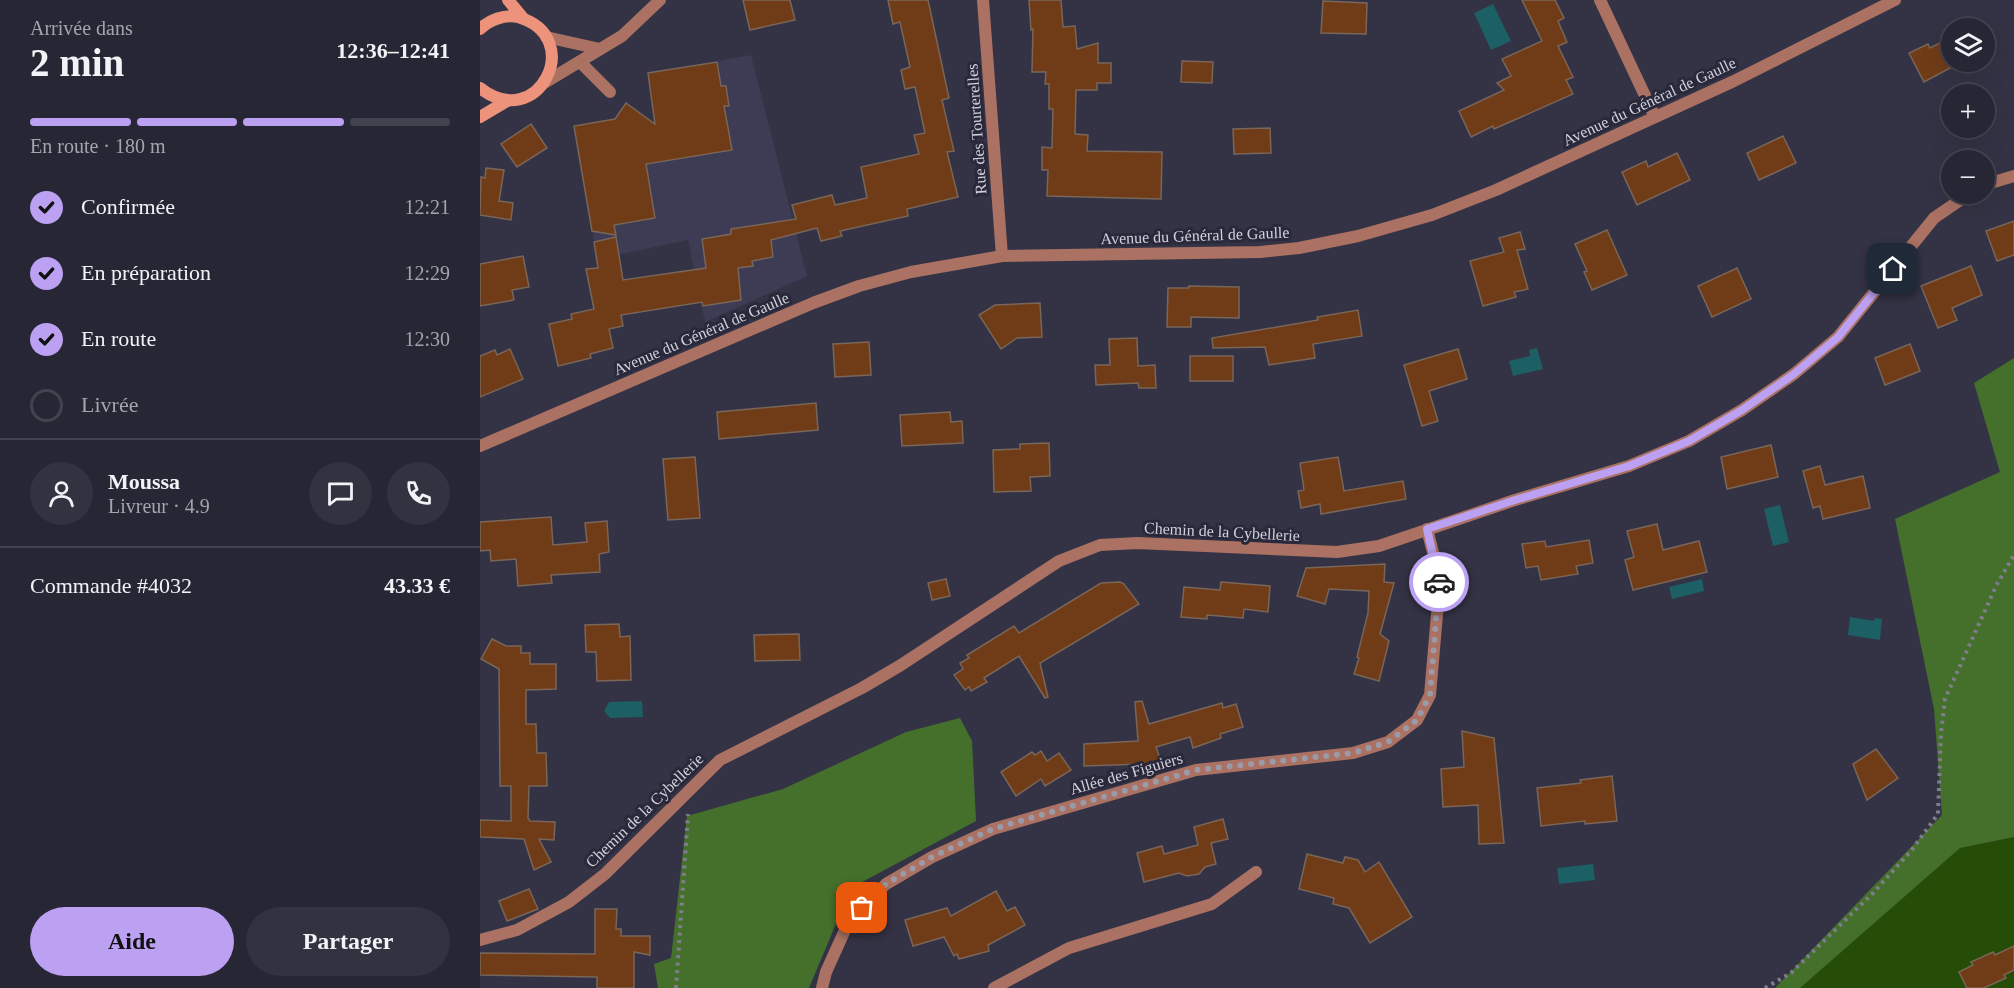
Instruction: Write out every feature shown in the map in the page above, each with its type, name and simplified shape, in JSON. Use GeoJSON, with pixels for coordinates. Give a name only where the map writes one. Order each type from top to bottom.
{"type":"FeatureCollection","features":[{"type":"Feature","properties":{"kind":"street"},"geometry":{"type":"LineString","coordinates":[[508,0],[524,19]]}},
{"type":"Feature","properties":{"kind":"street"},"geometry":{"type":"LineString","coordinates":[[544,83],[622,36],[660,0]]}},
{"type":"Feature","properties":{"kind":"street","name":"Rue des Tourterelles"},"geometry":{"type":"LineString","coordinates":[[983,0],[1002,256]]}},
{"type":"Feature","properties":{"kind":"street"},"geometry":{"type":"LineString","coordinates":[[1600,0],[1655,117]]}},
{"type":"Feature","properties":{"kind":"street","name":"Avenue du Général de Gaulle"},"geometry":{"type":"LineString","coordinates":[[480,446],[813,303],[859,286],[910,272],[1002,256],[1260,252],[1299,248],[1358,236],[1432,215],[1496,190],[1734,81],[1895,0]]}},
{"type":"Feature","properties":{"kind":"street"},"geometry":{"type":"LineString","coordinates":[[480,29],[496,18],[513,16],[530,20],[542,30],[550,44],[553,61],[544,83],[538,90],[524,98],[507,100],[490,96],[480,88]]}},
{"type":"Feature","properties":{"kind":"street"},"geometry":{"type":"LineString","coordinates":[[546,37],[600,50]]}},
{"type":"Feature","properties":{"kind":"street"},"geometry":{"type":"LineString","coordinates":[[580,62],[610,92]]}},
{"type":"Feature","properties":{"kind":"street"},"geometry":{"type":"LineString","coordinates":[[480,117],[507,100]]}},
{"type":"Feature","properties":{"kind":"street"},"geometry":{"type":"LineString","coordinates":[[1995,182],[2014,176]]}},
{"type":"Feature","properties":{"kind":"street","name":"Chemin de la Cybellerie"},"geometry":{"type":"LineString","coordinates":[[480,940],[517,930],[569,902],[605,874],[720,760],[901,665],[1059,561],[1100,545],[1137,543],[1337,552],[1379,546],[1515,500],[1629,466],[1689,441],[1742,410],[1794,374],[1838,337],[1934,218],[1954,204]]}},
{"type":"Feature","properties":{"kind":"street","name":"Allée des Figuiers"},"geometry":{"type":"LineString","coordinates":[[822,988],[826,972],[850,919],[886,884],[932,857],[993,829],[1196,770],[1353,753],[1388,742],[1417,720],[1430,695],[1440,580],[1427,529]]}},
{"type":"Feature","properties":{"kind":"street"},"geometry":{"type":"LineString","coordinates":[[994,988],[1069,948],[1212,904],[1256,872]]}},
{"type":"Feature","properties":{"kind":"path"},"geometry":{"type":"LineString","coordinates":[[1765,988],[1791,973],[1872,893],[1911,851],[1938,814],[1941,733],[1946,699],[1997,584],[2014,555]]}},
{"type":"Feature","properties":{"kind":"path"},"geometry":{"type":"LineString","coordinates":[[676,988],[690,790]]}},
{"type":"Feature","properties":{"kind":"shaded area"},"geometry":{"type":"Polygon","coordinates":[[[1493,4],[1511,41],[1491,50],[1474,13],[1493,4]]]}},
{"type":"Feature","properties":{"kind":"shaded area"},"geometry":{"type":"Polygon","coordinates":[[[751,55],[807,276],[705,322],[688,240],[597,259],[574,126],[612,124],[626,103],[647,118],[641,126],[656,124],[648,73],[677,68],[677,70],[689,69],[688,66],[751,55]]]}},
{"type":"Feature","properties":{"kind":"shaded area"},"geometry":{"type":"Polygon","coordinates":[[[1537,348],[1543,369],[1513,376],[1509,361],[1530,356],[1529,350],[1537,348]]]}},
{"type":"Feature","properties":{"kind":"shaded area"},"geometry":{"type":"Polygon","coordinates":[[[1780,505],[1789,542],[1773,546],[1764,509],[1780,505]]]}},
{"type":"Feature","properties":{"kind":"shaded area"},"geometry":{"type":"Polygon","coordinates":[[[1702,579],[1704,591],[1672,599],[1669,587],[1702,579]]]}},
{"type":"Feature","properties":{"kind":"shaded area"},"geometry":{"type":"Polygon","coordinates":[[[1850,617],[1874,621],[1875,618],[1882,619],[1880,640],[1848,635],[1850,617]]]}},
{"type":"Feature","properties":{"kind":"shaded area"},"geometry":{"type":"Polygon","coordinates":[[[642,701],[643,717],[610,718],[604,711],[609,702],[642,701]]]}},
{"type":"Feature","properties":{"kind":"shaded area"},"geometry":{"type":"Polygon","coordinates":[[[1593,864],[1595,880],[1559,884],[1557,868],[1593,864]]]}},
{"type":"Feature","properties":{"kind":"green space"},"geometry":{"type":"Polygon","coordinates":[[[2014,358],[2014,837],[1960,848],[1800,988],[1775,988],[1942,815],[1934,709],[1895,519],[2000,472],[1974,383],[2014,358]]]}},
{"type":"Feature","properties":{"kind":"green space"},"geometry":{"type":"Polygon","coordinates":[[[960,718],[972,741],[976,821],[851,888],[809,988],[658,988],[654,964],[671,958],[687,816],[783,789],[906,732],[960,718]]]}},
{"type":"Feature","properties":{"kind":"green space"},"geometry":{"type":"Polygon","coordinates":[[[2014,837],[2014,988],[1800,988],[1960,848],[2014,837]]]}},
{"type":"Feature","properties":{"kind":"building"},"geometry":{"type":"Polygon","coordinates":[[[743,0],[790,0],[795,20],[750,30],[743,0]]]}},
{"type":"Feature","properties":{"kind":"building"},"geometry":{"type":"Polygon","coordinates":[[[888,0],[928,0],[949,98],[942,100],[954,151],[947,152],[958,197],[907,209],[908,216],[840,231],[842,236],[821,241],[817,228],[771,240],[773,257],[752,261],[753,266],[738,268],[741,300],[703,306],[702,302],[621,315],[623,326],[609,329],[613,348],[590,354],[591,358],[558,366],[549,324],[572,319],[571,314],[594,309],[586,269],[598,268],[594,242],[616,237],[623,280],[706,268],[702,239],[731,234],[731,229],[796,219],[792,205],[832,195],[835,205],[867,198],[861,167],[919,154],[914,135],[925,133],[915,87],[905,89],[901,70],[910,67],[900,22],[893,24],[888,0]]]}},
{"type":"Feature","properties":{"kind":"building"},"geometry":{"type":"Polygon","coordinates":[[[1029,0],[1061,0],[1063,27],[1075,26],[1077,49],[1098,43],[1098,63],[1111,63],[1111,83],[1097,83],[1097,90],[1076,90],[1075,134],[1088,135],[1087,151],[1162,152],[1161,199],[1047,196],[1048,170],[1042,170],[1042,147],[1052,148],[1053,109],[1049,109],[1049,84],[1045,84],[1046,72],[1032,72],[1033,29],[1031,30],[1029,0]]]}},
{"type":"Feature","properties":{"kind":"building"},"geometry":{"type":"Polygon","coordinates":[[[1522,0],[1555,0],[1564,18],[1558,21],[1567,42],[1558,46],[1573,77],[1566,80],[1573,94],[1471,137],[1459,111],[1504,90],[1497,83],[1511,76],[1502,59],[1542,41],[1522,0]]]}},
{"type":"Feature","properties":{"kind":"building"},"geometry":{"type":"Polygon","coordinates":[[[1323,1],[1367,3],[1366,34],[1321,33],[1323,1]]]}},
{"type":"Feature","properties":{"kind":"building"},"geometry":{"type":"Polygon","coordinates":[[[1941,42],[1943,72],[1924,82],[1909,53],[1928,44],[1930,48],[1941,42]]]}},
{"type":"Feature","properties":{"kind":"building"},"geometry":{"type":"Polygon","coordinates":[[[1182,61],[1213,62],[1212,83],[1181,82],[1182,61]]]}},
{"type":"Feature","properties":{"kind":"building"},"geometry":{"type":"Polygon","coordinates":[[[717,62],[721,86],[726,86],[729,106],[724,106],[732,150],[646,164],[655,218],[614,225],[616,235],[592,231],[574,126],[615,119],[626,103],[655,124],[648,73],[717,62]]]}},
{"type":"Feature","properties":{"kind":"building"},"geometry":{"type":"Polygon","coordinates":[[[531,124],[547,148],[517,167],[501,144],[531,124]]]}},
{"type":"Feature","properties":{"kind":"building"},"geometry":{"type":"Polygon","coordinates":[[[1270,128],[1271,153],[1234,154],[1233,129],[1270,128]]]}},
{"type":"Feature","properties":{"kind":"building"},"geometry":{"type":"Polygon","coordinates":[[[1783,136],[1796,163],[1759,180],[1747,153],[1783,136]]]}},
{"type":"Feature","properties":{"kind":"building"},"geometry":{"type":"Polygon","coordinates":[[[1677,153],[1690,180],[1637,205],[1622,172],[1646,161],[1648,167],[1677,153]]]}},
{"type":"Feature","properties":{"kind":"building"},"geometry":{"type":"Polygon","coordinates":[[[486,168],[504,170],[499,201],[513,203],[511,220],[480,215],[481,177],[485,178],[486,168]]]}},
{"type":"Feature","properties":{"kind":"building"},"geometry":{"type":"Polygon","coordinates":[[[2014,221],[2014,255],[1997,261],[1986,231],[2014,221]]]}},
{"type":"Feature","properties":{"kind":"building"},"geometry":{"type":"Polygon","coordinates":[[[1607,230],[1627,275],[1592,290],[1584,272],[1587,271],[1575,244],[1607,230]]]}},
{"type":"Feature","properties":{"kind":"building"},"geometry":{"type":"Polygon","coordinates":[[[1520,232],[1525,249],[1517,250],[1528,289],[1514,292],[1516,297],[1483,306],[1470,261],[1504,252],[1499,238],[1520,232]]]}},
{"type":"Feature","properties":{"kind":"building"},"geometry":{"type":"Polygon","coordinates":[[[523,256],[529,287],[512,290],[514,300],[480,306],[480,264],[523,256]]]}},
{"type":"Feature","properties":{"kind":"building"},"geometry":{"type":"Polygon","coordinates":[[[1971,266],[1982,295],[1952,308],[1957,320],[1938,328],[1921,286],[1971,266]]]}},
{"type":"Feature","properties":{"kind":"building"},"geometry":{"type":"Polygon","coordinates":[[[1737,268],[1751,299],[1712,317],[1698,286],[1737,268]]]}},
{"type":"Feature","properties":{"kind":"building"},"geometry":{"type":"Polygon","coordinates":[[[1189,286],[1239,287],[1239,318],[1191,317],[1191,327],[1167,327],[1168,288],[1189,288],[1189,286]]]}},
{"type":"Feature","properties":{"kind":"building"},"geometry":{"type":"Polygon","coordinates":[[[1040,303],[1042,337],[1017,338],[1001,349],[979,315],[995,305],[1040,303]]]}},
{"type":"Feature","properties":{"kind":"building"},"geometry":{"type":"Polygon","coordinates":[[[1358,310],[1362,336],[1313,344],[1315,358],[1269,365],[1265,347],[1213,348],[1212,338],[1318,320],[1317,317],[1358,310]]]}},
{"type":"Feature","properties":{"kind":"building"},"geometry":{"type":"Polygon","coordinates":[[[1137,338],[1138,366],[1155,365],[1156,388],[1139,388],[1138,383],[1096,385],[1095,365],[1110,365],[1109,339],[1137,338]]]}},
{"type":"Feature","properties":{"kind":"building"},"geometry":{"type":"Polygon","coordinates":[[[869,342],[871,375],[835,377],[833,344],[869,342]]]}},
{"type":"Feature","properties":{"kind":"building"},"geometry":{"type":"Polygon","coordinates":[[[1910,344],[1920,371],[1885,385],[1875,358],[1910,344]]]}},
{"type":"Feature","properties":{"kind":"building"},"geometry":{"type":"Polygon","coordinates":[[[510,349],[523,379],[480,397],[480,356],[495,350],[497,355],[510,349]]]}},
{"type":"Feature","properties":{"kind":"building"},"geometry":{"type":"Polygon","coordinates":[[[1458,349],[1467,379],[1429,391],[1438,421],[1422,426],[1404,365],[1458,349]]]}},
{"type":"Feature","properties":{"kind":"building"},"geometry":{"type":"Polygon","coordinates":[[[1190,356],[1233,356],[1233,381],[1190,381],[1190,356]]]}},
{"type":"Feature","properties":{"kind":"building"},"geometry":{"type":"Polygon","coordinates":[[[816,403],[818,430],[719,439],[717,412],[816,403]]]}},
{"type":"Feature","properties":{"kind":"building"},"geometry":{"type":"Polygon","coordinates":[[[950,412],[951,422],[962,421],[963,443],[902,446],[900,415],[950,412]]]}},
{"type":"Feature","properties":{"kind":"building"},"geometry":{"type":"Polygon","coordinates":[[[1049,443],[1050,476],[1030,477],[1031,491],[994,492],[993,450],[1020,449],[1020,444],[1049,443]]]}},
{"type":"Feature","properties":{"kind":"building"},"geometry":{"type":"Polygon","coordinates":[[[1771,445],[1778,477],[1727,489],[1721,457],[1771,445]]]}},
{"type":"Feature","properties":{"kind":"building"},"geometry":{"type":"Polygon","coordinates":[[[695,457],[700,518],[668,520],[663,459],[695,457]]]}},
{"type":"Feature","properties":{"kind":"building"},"geometry":{"type":"Polygon","coordinates":[[[1338,457],[1344,491],[1403,481],[1406,499],[1321,514],[1320,504],[1301,508],[1298,491],[1304,490],[1300,463],[1338,457]]]}},
{"type":"Feature","properties":{"kind":"building"},"geometry":{"type":"Polygon","coordinates":[[[1820,466],[1825,485],[1863,476],[1870,508],[1823,519],[1820,506],[1813,508],[1803,471],[1820,466]]]}},
{"type":"Feature","properties":{"kind":"building"},"geometry":{"type":"Polygon","coordinates":[[[551,517],[553,545],[587,542],[585,523],[607,521],[609,552],[599,554],[600,572],[551,575],[552,583],[518,586],[516,559],[491,561],[490,550],[480,551],[480,522],[551,517]]]}},
{"type":"Feature","properties":{"kind":"building"},"geometry":{"type":"Polygon","coordinates":[[[1657,524],[1663,550],[1699,541],[1707,572],[1633,590],[1625,560],[1634,557],[1627,531],[1657,524]]]}},
{"type":"Feature","properties":{"kind":"building"},"geometry":{"type":"Polygon","coordinates":[[[1589,540],[1593,563],[1576,566],[1578,574],[1541,580],[1538,566],[1526,568],[1522,544],[1545,541],[1546,547],[1589,540]]]}},
{"type":"Feature","properties":{"kind":"building"},"geometry":{"type":"Polygon","coordinates":[[[1385,564],[1384,582],[1394,583],[1380,634],[1389,641],[1379,681],[1354,674],[1368,613],[1369,591],[1329,589],[1325,604],[1297,596],[1306,568],[1385,564]]]}},
{"type":"Feature","properties":{"kind":"building"},"geometry":{"type":"Polygon","coordinates":[[[946,579],[950,596],[932,600],[928,583],[946,579]]]}},
{"type":"Feature","properties":{"kind":"building"},"geometry":{"type":"Polygon","coordinates":[[[1120,582],[1139,604],[1040,663],[1048,697],[1045,698],[1019,656],[984,678],[987,682],[971,691],[969,687],[965,690],[954,675],[963,669],[960,663],[969,658],[967,655],[1014,626],[1019,633],[1101,583],[1120,582]]]}},
{"type":"Feature","properties":{"kind":"building"},"geometry":{"type":"Polygon","coordinates":[[[1221,582],[1270,586],[1268,612],[1244,609],[1243,618],[1207,615],[1207,619],[1181,617],[1184,587],[1220,590],[1221,582]]]}},
{"type":"Feature","properties":{"kind":"building"},"geometry":{"type":"Polygon","coordinates":[[[619,624],[620,637],[630,636],[631,680],[597,681],[596,652],[586,652],[585,625],[619,624]]]}},
{"type":"Feature","properties":{"kind":"building"},"geometry":{"type":"Polygon","coordinates":[[[799,634],[800,660],[755,661],[754,635],[799,634]]]}},
{"type":"Feature","properties":{"kind":"building"},"geometry":{"type":"Polygon","coordinates":[[[492,639],[506,646],[521,646],[521,653],[530,653],[530,664],[556,664],[556,689],[526,690],[526,724],[536,724],[537,753],[546,753],[547,786],[529,786],[528,818],[530,821],[555,822],[554,840],[539,839],[551,862],[534,870],[524,839],[480,837],[480,820],[511,821],[511,786],[500,786],[499,669],[481,659],[492,639]]]}},
{"type":"Feature","properties":{"kind":"building"},"geometry":{"type":"Polygon","coordinates":[[[1142,701],[1149,724],[1222,703],[1223,708],[1236,704],[1243,727],[1220,734],[1221,738],[1193,748],[1190,737],[1156,747],[1162,764],[1144,769],[1142,764],[1084,766],[1084,744],[1138,741],[1135,702],[1142,701]]]}},
{"type":"Feature","properties":{"kind":"building"},"geometry":{"type":"Polygon","coordinates":[[[1462,731],[1494,738],[1504,843],[1479,844],[1478,805],[1443,807],[1441,769],[1464,767],[1462,731]]]}},
{"type":"Feature","properties":{"kind":"building"},"geometry":{"type":"Polygon","coordinates":[[[1876,749],[1898,778],[1867,800],[1853,764],[1876,749]]]}},
{"type":"Feature","properties":{"kind":"building"},"geometry":{"type":"Polygon","coordinates":[[[1041,751],[1047,761],[1059,753],[1071,770],[1045,786],[1041,779],[1016,796],[1001,772],[1032,752],[1035,755],[1041,751]]]}},
{"type":"Feature","properties":{"kind":"building"},"geometry":{"type":"Polygon","coordinates":[[[1612,776],[1617,821],[1585,824],[1585,821],[1541,826],[1537,788],[1581,783],[1580,780],[1612,776]]]}},
{"type":"Feature","properties":{"kind":"building"},"geometry":{"type":"Polygon","coordinates":[[[1223,819],[1228,839],[1211,843],[1216,864],[1205,867],[1199,874],[1187,876],[1179,873],[1144,882],[1137,853],[1162,846],[1164,854],[1198,845],[1194,827],[1223,819]]]}},
{"type":"Feature","properties":{"kind":"building"},"geometry":{"type":"Polygon","coordinates":[[[1307,854],[1343,863],[1345,857],[1358,860],[1365,872],[1379,862],[1412,917],[1370,943],[1349,908],[1333,904],[1334,898],[1299,889],[1307,854]]]}},
{"type":"Feature","properties":{"kind":"building"},"geometry":{"type":"Polygon","coordinates":[[[529,889],[538,909],[507,921],[499,901],[529,889]]]}},
{"type":"Feature","properties":{"kind":"building"},"geometry":{"type":"Polygon","coordinates":[[[996,891],[1007,911],[1015,907],[1025,925],[988,945],[989,951],[959,959],[957,954],[954,956],[944,937],[913,946],[905,920],[947,908],[951,916],[996,891]]]}},
{"type":"Feature","properties":{"kind":"building"},"geometry":{"type":"Polygon","coordinates":[[[595,909],[617,909],[616,929],[621,929],[621,936],[650,936],[650,955],[634,952],[634,988],[597,988],[597,977],[480,975],[480,953],[595,954],[595,909]]]}},
{"type":"Feature","properties":{"kind":"building"},"geometry":{"type":"Polygon","coordinates":[[[2014,946],[2014,970],[2004,975],[2006,978],[1984,988],[1967,988],[1959,972],[1973,965],[1971,962],[1993,952],[1995,955],[2014,946]]]}},
{"type":"Feature","properties":{"kind":"way so far"},"geometry":{"type":"LineString","coordinates":[[862,908],[886,884],[932,857],[993,829],[1196,770],[1353,753],[1388,742],[1417,720],[1430,695],[1439,582]]}},
{"type":"Feature","properties":{"kind":"route"},"geometry":{"type":"LineString","coordinates":[[1439,582],[1427,529],[1629,466],[1689,441],[1742,410],[1794,374],[1838,337],[1893,269]]}}]}
